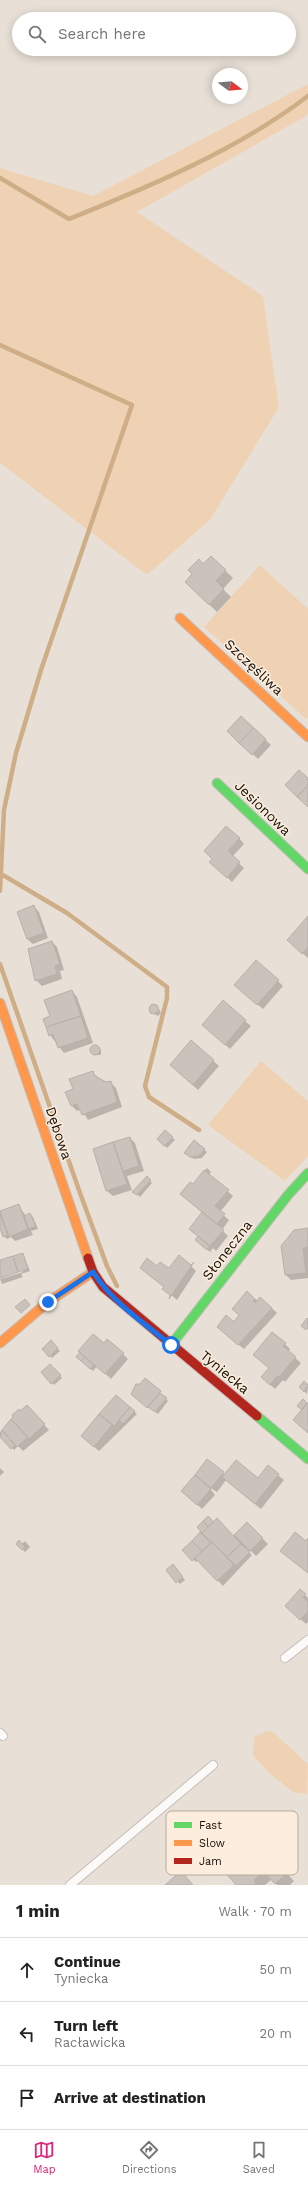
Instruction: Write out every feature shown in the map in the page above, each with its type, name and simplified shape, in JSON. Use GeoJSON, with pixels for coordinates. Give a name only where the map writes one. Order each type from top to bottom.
{"type":"FeatureCollection","features":[{"type":"Feature","properties":{"kind":"street","name":"Szczęśliwa"},"geometry":{"type":"LineString","coordinates":[[180,618],[308,737]]}},
{"type":"Feature","properties":{"kind":"street","name":"Jesionowa"},"geometry":{"type":"LineString","coordinates":[[217,783],[308,869]]}},
{"type":"Feature","properties":{"kind":"street","name":"Dębowa"},"geometry":{"type":"LineString","coordinates":[[0,1003],[93,1272]]}},
{"type":"Feature","properties":{"kind":"street","name":"Słoneczna"},"geometry":{"type":"LineString","coordinates":[[171,1345],[288,1195],[308,1173]]}},
{"type":"Feature","properties":{"kind":"street"},"geometry":{"type":"LineString","coordinates":[[0,1343],[48,1302],[93,1272]]}},
{"type":"Feature","properties":{"kind":"street","name":"Tyniecka"},"geometry":{"type":"LineString","coordinates":[[93,1272],[107,1291],[308,1459]]}},
{"type":"Feature","properties":{"kind":"lane"},"geometry":{"type":"LineString","coordinates":[[285,1658],[308,1640]]}},
{"type":"Feature","properties":{"kind":"lane"},"geometry":{"type":"LineString","coordinates":[[70,1885],[212,1766]]}},
{"type":"Feature","properties":{"kind":"shaded area"},"geometry":{"type":"Polygon","coordinates":[[[308,84],[308,114],[306,116],[137,212],[263,296],[279,407],[210,520],[147,575],[0,463],[0,168],[93,196],[308,84]]]}},
{"type":"Feature","properties":{"kind":"shaded area"},"geometry":{"type":"Polygon","coordinates":[[[260,565],[308,609],[308,718],[306,719],[204,627],[260,565]]]}},
{"type":"Feature","properties":{"kind":"shaded area"},"geometry":{"type":"Polygon","coordinates":[[[261,1061],[308,1101],[308,1156],[285,1181],[208,1125],[261,1061]]]}},
{"type":"Feature","properties":{"kind":"shaded area"},"geometry":{"type":"Polygon","coordinates":[[[267,1731],[273,1732],[308,1764],[307,1794],[293,1792],[269,1773],[253,1755],[254,1737],[267,1731]]]}},
{"type":"Feature","properties":{"kind":"building"},"geometry":{"type":"Polygon","coordinates":[[[211,556],[226,570],[216,581],[224,589],[209,605],[185,582],[192,574],[188,570],[199,559],[203,564],[211,556]]]}},
{"type":"Feature","properties":{"kind":"building"},"geometry":{"type":"Polygon","coordinates":[[[241,716],[254,728],[239,743],[227,731],[241,716]]]}},
{"type":"Feature","properties":{"kind":"building"},"geometry":{"type":"Polygon","coordinates":[[[254,728],[266,739],[252,755],[239,743],[254,728]]]}},
{"type":"Feature","properties":{"kind":"building"},"geometry":{"type":"Polygon","coordinates":[[[299,770],[308,778],[308,785],[297,797],[285,785],[299,770]]]}},
{"type":"Feature","properties":{"kind":"building"},"geometry":{"type":"Polygon","coordinates":[[[308,785],[308,807],[297,797],[308,785]]]}},
{"type":"Feature","properties":{"kind":"building"},"geometry":{"type":"Polygon","coordinates":[[[226,826],[240,838],[228,851],[240,862],[227,878],[209,862],[212,859],[204,851],[226,826]]]}},
{"type":"Feature","properties":{"kind":"building"},"geometry":{"type":"Polygon","coordinates":[[[34,905],[44,933],[27,939],[17,912],[34,905]]]}},
{"type":"Feature","properties":{"kind":"building"},"geometry":{"type":"Polygon","coordinates":[[[308,916],[308,947],[302,954],[287,940],[308,916]]]}},
{"type":"Feature","properties":{"kind":"building"},"geometry":{"type":"Polygon","coordinates":[[[52,941],[60,964],[55,966],[57,974],[35,981],[28,949],[52,941]]]}},
{"type":"Feature","properties":{"kind":"building"},"geometry":{"type":"Polygon","coordinates":[[[256,960],[279,980],[257,1005],[234,985],[256,960]]]}},
{"type":"Feature","properties":{"kind":"building"},"geometry":{"type":"Polygon","coordinates":[[[72,990],[81,1016],[46,1027],[43,1019],[50,1016],[44,1000],[72,990]]]}},
{"type":"Feature","properties":{"kind":"building"},"geometry":{"type":"Polygon","coordinates":[[[223,1000],[246,1020],[225,1045],[202,1025],[223,1000]]]}},
{"type":"Feature","properties":{"kind":"building"},"geometry":{"type":"Polygon","coordinates":[[[152,1004],[157,1005],[159,1010],[155,1014],[150,1013],[149,1008],[152,1004]]]}},
{"type":"Feature","properties":{"kind":"building"},"geometry":{"type":"Polygon","coordinates":[[[81,1016],[88,1038],[58,1048],[53,1034],[49,1036],[46,1027],[81,1016]]]}},
{"type":"Feature","properties":{"kind":"building"},"geometry":{"type":"Polygon","coordinates":[[[191,1040],[214,1060],[193,1085],[170,1065],[191,1040]]]}},
{"type":"Feature","properties":{"kind":"building"},"geometry":{"type":"Polygon","coordinates":[[[93,1045],[97,1045],[99,1046],[99,1054],[93,1055],[90,1052],[90,1048],[93,1045]]]}},
{"type":"Feature","properties":{"kind":"building"},"geometry":{"type":"Polygon","coordinates":[[[93,1071],[95,1076],[106,1082],[111,1081],[117,1102],[82,1115],[77,1104],[71,1106],[65,1092],[73,1089],[69,1079],[93,1071]]]}},
{"type":"Feature","properties":{"kind":"building"},"geometry":{"type":"Polygon","coordinates":[[[165,1130],[173,1137],[164,1146],[157,1139],[165,1130]]]}},
{"type":"Feature","properties":{"kind":"building"},"geometry":{"type":"Polygon","coordinates":[[[130,1137],[139,1166],[123,1171],[113,1142],[130,1137]]]}},
{"type":"Feature","properties":{"kind":"building"},"geometry":{"type":"Polygon","coordinates":[[[194,1140],[205,1149],[199,1156],[190,1157],[184,1153],[194,1140]]]}},
{"type":"Feature","properties":{"kind":"building"},"geometry":{"type":"Polygon","coordinates":[[[113,1142],[127,1184],[106,1191],[93,1149],[113,1142]]]}},
{"type":"Feature","properties":{"kind":"building"},"geometry":{"type":"Polygon","coordinates":[[[204,1170],[229,1190],[215,1206],[225,1214],[217,1224],[180,1194],[190,1182],[193,1184],[204,1170]]]}},
{"type":"Feature","properties":{"kind":"building"},"geometry":{"type":"Polygon","coordinates":[[[147,1176],[151,1180],[137,1195],[132,1192],[147,1176]]]}},
{"type":"Feature","properties":{"kind":"building"},"geometry":{"type":"Polygon","coordinates":[[[19,1204],[28,1229],[9,1237],[0,1211],[19,1204]]]}},
{"type":"Feature","properties":{"kind":"building"},"geometry":{"type":"Polygon","coordinates":[[[202,1212],[224,1230],[210,1246],[189,1229],[202,1212]]]}},
{"type":"Feature","properties":{"kind":"building"},"geometry":{"type":"Polygon","coordinates":[[[30,1213],[36,1226],[29,1229],[24,1216],[30,1213]]]}},
{"type":"Feature","properties":{"kind":"building"},"geometry":{"type":"Polygon","coordinates":[[[0,1214],[8,1235],[3,1237],[0,1228],[0,1214]]]}},
{"type":"Feature","properties":{"kind":"building"},"geometry":{"type":"Polygon","coordinates":[[[308,1228],[308,1247],[303,1248],[306,1273],[285,1275],[281,1246],[294,1230],[308,1228]]]}},
{"type":"Feature","properties":{"kind":"building"},"geometry":{"type":"Polygon","coordinates":[[[198,1236],[210,1246],[207,1250],[195,1240],[198,1236]]]}},
{"type":"Feature","properties":{"kind":"building"},"geometry":{"type":"Polygon","coordinates":[[[23,1253],[28,1269],[18,1272],[13,1256],[23,1253]]]}},
{"type":"Feature","properties":{"kind":"building"},"geometry":{"type":"Polygon","coordinates":[[[179,1255],[191,1265],[194,1262],[169,1299],[170,1295],[162,1289],[164,1287],[140,1268],[147,1258],[157,1266],[160,1262],[169,1268],[179,1255]]]}},
{"type":"Feature","properties":{"kind":"building"},"geometry":{"type":"Polygon","coordinates":[[[13,1256],[18,1272],[0,1278],[0,1260],[13,1256]]]}},
{"type":"Feature","properties":{"kind":"building"},"geometry":{"type":"Polygon","coordinates":[[[247,1291],[255,1299],[253,1301],[255,1303],[260,1297],[272,1308],[238,1345],[217,1327],[226,1315],[234,1322],[239,1315],[232,1309],[247,1291]]]}},
{"type":"Feature","properties":{"kind":"building"},"geometry":{"type":"Polygon","coordinates":[[[25,1299],[30,1305],[21,1313],[15,1307],[25,1299]]]}},
{"type":"Feature","properties":{"kind":"building"},"geometry":{"type":"Polygon","coordinates":[[[307,1318],[308,1328],[306,1330],[301,1326],[307,1318]]]}},
{"type":"Feature","properties":{"kind":"building"},"geometry":{"type":"Polygon","coordinates":[[[272,1332],[286,1343],[283,1346],[296,1357],[270,1385],[261,1377],[269,1368],[253,1355],[272,1332]]]}},
{"type":"Feature","properties":{"kind":"building"},"geometry":{"type":"Polygon","coordinates":[[[93,1334],[104,1343],[107,1339],[124,1353],[105,1374],[78,1351],[93,1334]]]}},
{"type":"Feature","properties":{"kind":"building"},"geometry":{"type":"Polygon","coordinates":[[[51,1340],[58,1348],[49,1357],[42,1349],[51,1340]]]}},
{"type":"Feature","properties":{"kind":"building"},"geometry":{"type":"Polygon","coordinates":[[[80,1352],[85,1357],[81,1361],[76,1357],[80,1352]]]}},
{"type":"Feature","properties":{"kind":"building"},"geometry":{"type":"Polygon","coordinates":[[[85,1357],[94,1365],[90,1369],[81,1361],[85,1357]]]}},
{"type":"Feature","properties":{"kind":"building"},"geometry":{"type":"Polygon","coordinates":[[[50,1364],[61,1375],[51,1384],[41,1372],[50,1364]]]}},
{"type":"Feature","properties":{"kind":"building"},"geometry":{"type":"Polygon","coordinates":[[[145,1378],[161,1391],[147,1408],[131,1394],[136,1384],[140,1384],[145,1378]]]}},
{"type":"Feature","properties":{"kind":"building"},"geometry":{"type":"Polygon","coordinates":[[[304,1381],[308,1385],[304,1392],[299,1387],[304,1381]]]}},
{"type":"Feature","properties":{"kind":"building"},"geometry":{"type":"Polygon","coordinates":[[[160,1393],[167,1398],[155,1412],[148,1407],[160,1393]]]}},
{"type":"Feature","properties":{"kind":"building"},"geometry":{"type":"Polygon","coordinates":[[[116,1395],[130,1407],[114,1426],[99,1414],[116,1395]]]}},
{"type":"Feature","properties":{"kind":"building"},"geometry":{"type":"Polygon","coordinates":[[[303,1399],[307,1403],[302,1410],[297,1406],[303,1399]]]}},
{"type":"Feature","properties":{"kind":"building"},"geometry":{"type":"Polygon","coordinates":[[[307,1403],[308,1404],[308,1433],[293,1420],[307,1403]]]}},
{"type":"Feature","properties":{"kind":"building"},"geometry":{"type":"Polygon","coordinates":[[[27,1405],[45,1424],[29,1439],[11,1419],[13,1417],[12,1415],[27,1405]]]}},
{"type":"Feature","properties":{"kind":"building"},"geometry":{"type":"Polygon","coordinates":[[[130,1407],[135,1411],[123,1424],[119,1420],[130,1407]]]}},
{"type":"Feature","properties":{"kind":"building"},"geometry":{"type":"Polygon","coordinates":[[[99,1414],[112,1425],[94,1447],[81,1436],[99,1414]]]}},
{"type":"Feature","properties":{"kind":"building"},"geometry":{"type":"Polygon","coordinates":[[[11,1419],[28,1437],[17,1447],[2,1430],[11,1419]]]}},
{"type":"Feature","properties":{"kind":"building"},"geometry":{"type":"Polygon","coordinates":[[[2,1430],[15,1445],[11,1449],[0,1437],[2,1430]]]}},
{"type":"Feature","properties":{"kind":"building"},"geometry":{"type":"Polygon","coordinates":[[[207,1459],[224,1472],[211,1488],[195,1475],[207,1459]]]}},
{"type":"Feature","properties":{"kind":"building"},"geometry":{"type":"Polygon","coordinates":[[[236,1460],[258,1478],[268,1465],[279,1474],[255,1504],[222,1477],[236,1460]]]}},
{"type":"Feature","properties":{"kind":"building"},"geometry":{"type":"Polygon","coordinates":[[[195,1475],[211,1489],[197,1505],[181,1491],[195,1475]]]}},
{"type":"Feature","properties":{"kind":"building"},"geometry":{"type":"Polygon","coordinates":[[[208,1516],[214,1522],[208,1527],[203,1521],[208,1516]]]}},
{"type":"Feature","properties":{"kind":"building"},"geometry":{"type":"Polygon","coordinates":[[[217,1518],[241,1544],[227,1557],[202,1533],[217,1518]]]}},
{"type":"Feature","properties":{"kind":"building"},"geometry":{"type":"Polygon","coordinates":[[[203,1521],[208,1527],[202,1533],[197,1527],[203,1521]]]}},
{"type":"Feature","properties":{"kind":"building"},"geometry":{"type":"Polygon","coordinates":[[[247,1522],[263,1538],[250,1551],[234,1535],[247,1522]]]}},
{"type":"Feature","properties":{"kind":"building"},"geometry":{"type":"Polygon","coordinates":[[[200,1532],[211,1543],[202,1551],[192,1541],[200,1532]]]}},
{"type":"Feature","properties":{"kind":"building"},"geometry":{"type":"Polygon","coordinates":[[[295,1532],[306,1541],[308,1538],[308,1573],[280,1551],[295,1532]]]}},
{"type":"Feature","properties":{"kind":"building"},"geometry":{"type":"Polygon","coordinates":[[[19,1540],[25,1547],[22,1550],[16,1544],[19,1540]]]}},
{"type":"Feature","properties":{"kind":"building"},"geometry":{"type":"Polygon","coordinates":[[[192,1541],[202,1551],[192,1561],[182,1550],[192,1541]]]}},
{"type":"Feature","properties":{"kind":"building"},"geometry":{"type":"Polygon","coordinates":[[[212,1542],[234,1565],[217,1581],[195,1558],[212,1542]]]}},
{"type":"Feature","properties":{"kind":"building"},"geometry":{"type":"Polygon","coordinates":[[[241,1544],[250,1552],[236,1566],[227,1557],[241,1544]]]}},
{"type":"Feature","properties":{"kind":"building"},"geometry":{"type":"Polygon","coordinates":[[[173,1564],[183,1577],[176,1583],[166,1570],[173,1564]]]}},
{"type":"Feature","properties":{"kind":"building"},"geometry":{"type":"Polygon","coordinates":[[[300,1589],[306,1594],[303,1597],[308,1602],[308,1611],[300,1620],[285,1606],[300,1589]]]}},
{"type":"Feature","properties":{"kind":"building"},"geometry":{"type":"Polygon","coordinates":[[[176,1875],[184,1875],[193,1885],[165,1885],[176,1875]]]}},
{"type":"Feature","properties":{"kind":"building"},"geometry":{"type":"Polygon","coordinates":[[[227,1875],[260,1875],[254,1880],[256,1883],[255,1885],[236,1885],[227,1875]]]}},
{"type":"Feature","properties":{"kind":"building"},"geometry":{"type":"Polygon","coordinates":[[[267,1875],[285,1875],[275,1884],[267,1875]]]}},
{"type":"Feature","properties":{"kind":"waterway"},"geometry":{"type":"LineString","coordinates":[[0,178],[69,219],[162,180],[223,150],[281,115],[308,96]]}},
{"type":"Feature","properties":{"kind":"waterway"},"geometry":{"type":"LineString","coordinates":[[0,345],[132,405],[41,670],[16,753],[4,810],[0,891]]}},
{"type":"Feature","properties":{"kind":"waterway"},"geometry":{"type":"LineString","coordinates":[[1,874],[67,913],[167,987],[167,998],[145,1086],[149,1097],[199,1130]]}},
{"type":"Feature","properties":{"kind":"waterway"},"geometry":{"type":"LineString","coordinates":[[0,964],[80,1193],[107,1266],[117,1286]]}},
{"type":"Feature","properties":{"kind":"traffic: fast"},"geometry":{"type":"LineString","coordinates":[[217,783],[308,869]]}},
{"type":"Feature","properties":{"kind":"traffic: fast"},"geometry":{"type":"LineString","coordinates":[[171,1345],[288,1195],[308,1173]]}},
{"type":"Feature","properties":{"kind":"traffic: fast"},"geometry":{"type":"LineString","coordinates":[[257,1416],[308,1459]]}},
{"type":"Feature","properties":{"kind":"traffic: slow"},"geometry":{"type":"LineString","coordinates":[[180,618],[308,737]]}},
{"type":"Feature","properties":{"kind":"traffic: slow"},"geometry":{"type":"LineString","coordinates":[[0,1003],[88,1258]]}},
{"type":"Feature","properties":{"kind":"traffic: slow"},"geometry":{"type":"LineString","coordinates":[[0,1343],[48,1302],[93,1272]]}},
{"type":"Feature","properties":{"kind":"traffic: jam"},"geometry":{"type":"LineString","coordinates":[[88,1258],[93,1272],[103,1287],[257,1416]]}},
{"type":"Feature","properties":{"kind":"route"},"geometry":{"type":"LineString","coordinates":[[48,1302],[93,1272],[103,1287],[171,1345]]}}]}
